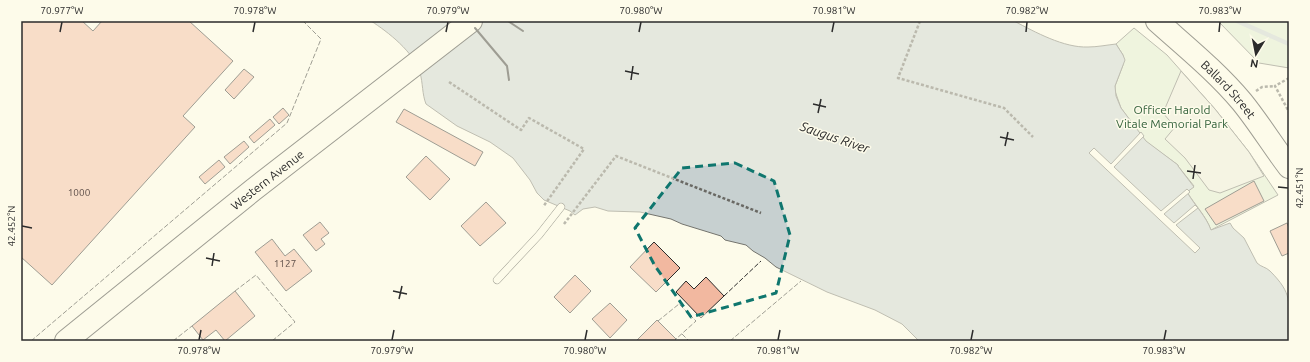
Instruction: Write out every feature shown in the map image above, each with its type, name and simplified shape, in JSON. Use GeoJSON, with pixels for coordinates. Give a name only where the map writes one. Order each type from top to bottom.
{"type":"FeatureCollection","features":[{"type":"Feature","properties":{"kind":"main road","name":"Western Avenue"},"geometry":{"type":"LineString","coordinates":[[66,341],[253,190],[471,21]]}},
{"type":"Feature","properties":{"kind":"main road","name":"Ballard Street"},"geometry":{"type":"LineString","coordinates":[[1157,21],[1205,63],[1242,102],[1289,167]]}},
{"type":"Feature","properties":{"kind":"lane"},"geometry":{"type":"LineString","coordinates":[[497,280],[561,207]]}},
{"type":"Feature","properties":{"kind":"path"},"geometry":{"type":"LineString","coordinates":[[920,21],[898,78],[1004,108],[1033,137]]}},
{"type":"Feature","properties":{"kind":"path"},"geometry":{"type":"LineString","coordinates":[[1289,78],[1275,86],[1289,112]]}},
{"type":"Feature","properties":{"kind":"path"},"geometry":{"type":"LineString","coordinates":[[449,82],[521,130],[528,118],[584,149],[543,207]]}},
{"type":"Feature","properties":{"kind":"path"},"geometry":{"type":"LineString","coordinates":[[564,224],[616,156],[761,213]]}},
{"type":"Feature","properties":{"kind":"highlighted area"},"geometry":{"type":"Polygon","coordinates":[[[735,163],[774,181],[790,235],[776,293],[691,317],[655,266],[635,228],[682,168],[735,163]]]}},
{"type":"Feature","properties":{"kind":"green space"},"geometry":{"type":"Polygon","coordinates":[[[1218,21],[1289,21],[1289,68],[1259,63],[1218,21]]]}},
{"type":"Feature","properties":{"kind":"green space","name":"Officer Harold Vitale Memorial Park"},"geometry":{"type":"Polygon","coordinates":[[[1134,28],[1167,55],[1215,109],[1249,152],[1278,195],[1211,230],[1203,215],[1187,192],[1194,186],[1178,165],[1145,141],[1121,108],[1115,91],[1115,86],[1123,65],[1123,55],[1116,44],[1134,28]]]}},
{"type":"Feature","properties":{"kind":"shaded area"},"geometry":{"type":"Polygon","coordinates":[[[1181,71],[1215,109],[1249,152],[1264,176],[1220,193],[1209,190],[1185,158],[1165,139],[1175,127],[1163,113],[1181,71]]]}},
{"type":"Feature","properties":{"kind":"water","name":"Saugus River"},"geometry":{"type":"Polygon","coordinates":[[[371,21],[1014,21],[1031,30],[1069,45],[1088,47],[1116,44],[1125,60],[1115,86],[1116,96],[1121,108],[1146,141],[1178,165],[1194,187],[1187,192],[1211,230],[1230,223],[1233,228],[1244,238],[1257,263],[1270,271],[1283,286],[1289,306],[1289,341],[919,341],[902,324],[875,310],[827,292],[776,267],[746,245],[725,240],[721,236],[671,219],[640,212],[608,211],[595,207],[583,209],[575,215],[570,211],[544,200],[537,193],[530,180],[513,158],[490,142],[457,126],[426,104],[422,81],[417,65],[400,43],[371,21]]]}},
{"type":"Feature","properties":{"kind":"pier"},"geometry":{"type":"Polygon","coordinates":[[[1141,132],[1144,136],[1114,167],[1161,211],[1187,189],[1190,192],[1164,214],[1174,223],[1195,205],[1198,208],[1176,225],[1200,248],[1195,253],[1089,153],[1094,148],[1111,164],[1141,132]]]}},
{"type":"Feature","properties":{"kind":"building"},"geometry":{"type":"Polygon","coordinates":[[[21,21],[82,21],[93,31],[102,21],[189,21],[233,61],[183,116],[195,127],[52,285],[21,257],[21,21]]]}},
{"type":"Feature","properties":{"kind":"building"},"geometry":{"type":"Polygon","coordinates":[[[244,69],[254,77],[234,99],[225,90],[244,69]]]}},
{"type":"Feature","properties":{"kind":"building"},"geometry":{"type":"Polygon","coordinates":[[[283,108],[289,115],[279,124],[273,117],[283,108]]]}},
{"type":"Feature","properties":{"kind":"building"},"geometry":{"type":"Polygon","coordinates":[[[404,109],[483,152],[475,166],[396,122],[404,109]]]}},
{"type":"Feature","properties":{"kind":"building"},"geometry":{"type":"Polygon","coordinates":[[[270,119],[275,125],[254,143],[249,137],[270,119]]]}},
{"type":"Feature","properties":{"kind":"building"},"geometry":{"type":"Polygon","coordinates":[[[244,141],[249,147],[230,164],[224,157],[244,141]]]}},
{"type":"Feature","properties":{"kind":"building"},"geometry":{"type":"Polygon","coordinates":[[[426,156],[450,179],[430,200],[406,177],[426,156]]]}},
{"type":"Feature","properties":{"kind":"building"},"geometry":{"type":"Polygon","coordinates":[[[219,160],[225,167],[205,184],[199,177],[219,160]]]}},
{"type":"Feature","properties":{"kind":"building"},"geometry":{"type":"Polygon","coordinates":[[[1254,181],[1264,201],[1216,225],[1205,209],[1254,181]]]}},
{"type":"Feature","properties":{"kind":"building"},"geometry":{"type":"Polygon","coordinates":[[[486,202],[506,223],[480,246],[461,226],[486,202]]]}},
{"type":"Feature","properties":{"kind":"building"},"geometry":{"type":"Polygon","coordinates":[[[320,222],[329,233],[321,239],[325,244],[316,251],[303,235],[320,222]]]}},
{"type":"Feature","properties":{"kind":"building"},"geometry":{"type":"Polygon","coordinates":[[[1287,223],[1289,228],[1289,253],[1282,256],[1270,231],[1287,223]]]}},
{"type":"Feature","properties":{"kind":"building"},"geometry":{"type":"Polygon","coordinates":[[[272,239],[285,256],[294,249],[312,271],[286,291],[255,252],[272,239]]]}},
{"type":"Feature","properties":{"kind":"building"},"geometry":{"type":"Polygon","coordinates":[[[654,242],[680,268],[656,292],[630,267],[654,242]]]}},
{"type":"Feature","properties":{"kind":"building"},"geometry":{"type":"Polygon","coordinates":[[[575,275],[591,291],[570,313],[554,297],[575,275]]]}},
{"type":"Feature","properties":{"kind":"building"},"geometry":{"type":"Polygon","coordinates":[[[706,277],[724,296],[701,318],[676,292],[686,281],[694,289],[706,277]]]}},
{"type":"Feature","properties":{"kind":"building"},"geometry":{"type":"Polygon","coordinates":[[[235,291],[255,316],[225,341],[216,330],[203,340],[192,326],[235,291]]]}},
{"type":"Feature","properties":{"kind":"building"},"geometry":{"type":"Polygon","coordinates":[[[610,303],[627,320],[610,338],[592,319],[610,303]]]}},
{"type":"Feature","properties":{"kind":"building"},"geometry":{"type":"Polygon","coordinates":[[[657,320],[676,339],[674,341],[636,341],[657,320]]]}},
{"type":"Feature","properties":{"kind":"waterway"},"geometry":{"type":"LineString","coordinates":[[1237,21],[1289,44]]}},
{"type":"Feature","properties":{"kind":"fence"},"geometry":{"type":"LineString","coordinates":[[31,341],[287,123],[321,39],[303,21]]}},
{"type":"Feature","properties":{"kind":"fence"},"geometry":{"type":"LineString","coordinates":[[724,296],[761,261]]}},
{"type":"Feature","properties":{"kind":"fence"},"geometry":{"type":"LineString","coordinates":[[235,291],[256,275],[295,322],[272,341]]}},
{"type":"Feature","properties":{"kind":"fence"},"geometry":{"type":"LineString","coordinates":[[730,341],[801,281]]}},
{"type":"Feature","properties":{"kind":"fence"},"geometry":{"type":"LineString","coordinates":[[658,321],[679,304],[696,321],[676,339]]}},
{"type":"Feature","properties":{"kind":"fence"},"geometry":{"type":"LineString","coordinates":[[173,341],[192,326]]}},
{"type":"Feature","properties":{"kind":"fence"},"geometry":{"type":"LineString","coordinates":[[682,334],[689,341]]}},
{"type":"Feature","properties":{"kind":"wall"},"geometry":{"type":"LineString","coordinates":[[508,21],[523,31]]}},
{"type":"Feature","properties":{"kind":"wall"},"geometry":{"type":"LineString","coordinates":[[475,28],[507,66],[509,80]]}}]}
